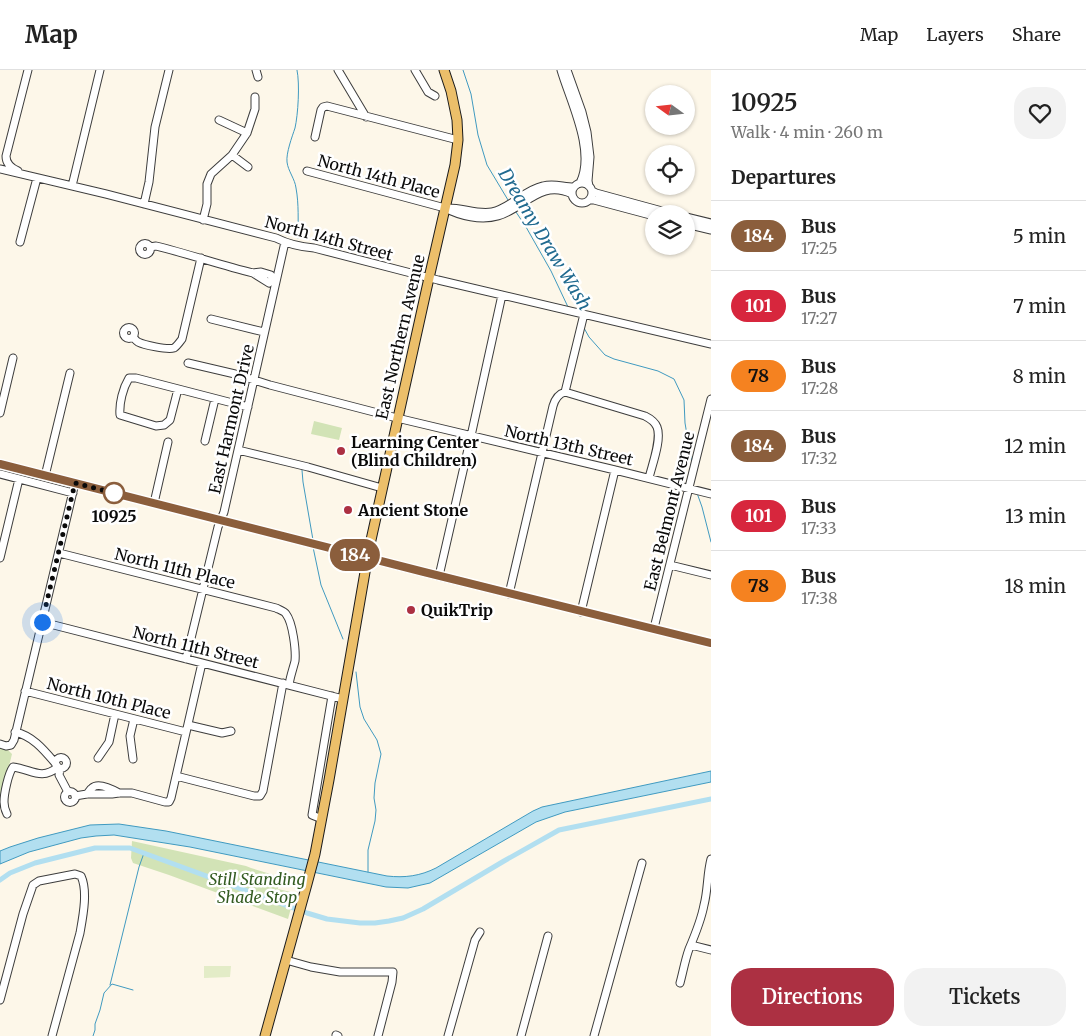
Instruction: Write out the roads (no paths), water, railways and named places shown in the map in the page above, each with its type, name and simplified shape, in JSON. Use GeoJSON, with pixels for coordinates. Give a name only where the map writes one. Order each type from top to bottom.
{"type":"FeatureCollection","features":[{"type":"Feature","properties":{"kind":"main road","name":"East Northern Avenue"},"geometry":{"type":"LineString","coordinates":[[265,1036],[314,857],[382,488],[456,160],[457,120],[444,70]]}},
{"type":"Feature","properties":{"kind":"street"},"geometry":{"type":"LineString","coordinates":[[26,175],[11,168],[6,160],[6,156],[28,70]]}},
{"type":"Feature","properties":{"kind":"street"},"geometry":{"type":"LineString","coordinates":[[72,186],[100,70]]}},
{"type":"Feature","properties":{"kind":"street"},"geometry":{"type":"LineString","coordinates":[[144,204],[155,127],[170,70]]}},
{"type":"Feature","properties":{"kind":"street"},"geometry":{"type":"LineString","coordinates":[[339,70],[366,117]]}},
{"type":"Feature","properties":{"kind":"street"},"geometry":{"type":"LineString","coordinates":[[415,70],[428,92],[435,96]]}},
{"type":"Feature","properties":{"kind":"street"},"geometry":{"type":"LineString","coordinates":[[560,70],[582,133],[585,157],[583,173],[575,188]]}},
{"type":"Feature","properties":{"kind":"street"},"geometry":{"type":"LineString","coordinates":[[567,70],[588,132],[592,196],[589,200]]}},
{"type":"Feature","properties":{"kind":"street"},"geometry":{"type":"LineString","coordinates":[[203,220],[207,204],[207,184],[211,174],[232,155],[247,133],[255,109],[255,97]]}},
{"type":"Feature","properties":{"kind":"street"},"geometry":{"type":"LineString","coordinates":[[315,137],[321,110],[323,106],[327,106],[458,140]]}},
{"type":"Feature","properties":{"kind":"street"},"geometry":{"type":"LineString","coordinates":[[219,120],[247,133]]}},
{"type":"Feature","properties":{"kind":"street"},"geometry":{"type":"LineString","coordinates":[[232,155],[248,167]]}},
{"type":"Feature","properties":{"kind":"street","name":"North 14th Street"},"geometry":{"type":"LineString","coordinates":[[0,169],[144,204],[428,278],[711,344]]}},
{"type":"Feature","properties":{"kind":"street","name":"North 14th Place"},"geometry":{"type":"LineString","coordinates":[[306,171],[445,208],[455,213],[484,218],[498,216],[516,203],[548,190],[562,191],[584,184],[596,193],[645,206]]}},
{"type":"Feature","properties":{"kind":"street"},"geometry":{"type":"LineString","coordinates":[[20,242],[37,178]]}},
{"type":"Feature","properties":{"kind":"street","name":"North 14th Place"},"geometry":{"type":"LineString","coordinates":[[575,188],[574,199],[579,202],[594,200],[645,214]]}},
{"type":"Feature","properties":{"kind":"street"},"geometry":{"type":"LineString","coordinates":[[695,219],[711,223]]}},
{"type":"Feature","properties":{"kind":"street"},"geometry":{"type":"LineString","coordinates":[[695,226],[711,230]]}},
{"type":"Feature","properties":{"kind":"street","name":"East Harmont Drive"},"geometry":{"type":"LineString","coordinates":[[186,659],[218,527],[224,512],[254,380],[274,280],[285,242]]}},
{"type":"Feature","properties":{"kind":"street"},"geometry":{"type":"LineString","coordinates":[[150,247],[156,246],[253,273],[260,272],[272,276],[274,280]]}},
{"type":"Feature","properties":{"kind":"street"},"geometry":{"type":"LineString","coordinates":[[132,337],[138,342],[162,349],[174,348],[182,339],[201,258]]}},
{"type":"Feature","properties":{"kind":"street"},"geometry":{"type":"LineString","coordinates":[[439,576],[502,295]]}},
{"type":"Feature","properties":{"kind":"street"},"geometry":{"type":"LineString","coordinates":[[509,594],[554,401],[563,393],[584,314]]}},
{"type":"Feature","properties":{"kind":"street"},"geometry":{"type":"LineString","coordinates":[[211,319],[264,332]]}},
{"type":"Feature","properties":{"kind":"street"},"geometry":{"type":"LineString","coordinates":[[0,413],[14,358]]}},
{"type":"Feature","properties":{"kind":"street","name":"North 13th Street"},"geometry":{"type":"LineString","coordinates":[[188,363],[226,371],[397,418],[711,494]]}},
{"type":"Feature","properties":{"kind":"street"},"geometry":{"type":"LineString","coordinates":[[44,476],[70,373]]}},
{"type":"Feature","properties":{"kind":"street"},"geometry":{"type":"LineString","coordinates":[[178,389],[170,420],[164,425],[156,426],[120,415],[119,408],[128,378],[136,378],[248,407]]}},
{"type":"Feature","properties":{"kind":"street"},"geometry":{"type":"LineString","coordinates":[[563,393],[645,416],[653,421],[657,426],[658,437],[649,478]]}},
{"type":"Feature","properties":{"kind":"street"},"geometry":{"type":"LineString","coordinates":[[205,441],[215,399]]}},
{"type":"Feature","properties":{"kind":"street","name":"East Belmont Avenue"},"geometry":{"type":"LineString","coordinates":[[654,628],[711,399]]}},
{"type":"Feature","properties":{"kind":"street"},"geometry":{"type":"LineString","coordinates":[[154,503],[168,442]]}},
{"type":"Feature","properties":{"kind":"street"},"geometry":{"type":"LineString","coordinates":[[238,450],[382,488]]}},
{"type":"Feature","properties":{"kind":"street"},"geometry":{"type":"LineString","coordinates":[[0,464],[509,594],[711,643]]}},
{"type":"Feature","properties":{"kind":"street"},"geometry":{"type":"LineString","coordinates":[[581,612],[615,470]]}},
{"type":"Feature","properties":{"kind":"street"},"geometry":{"type":"LineString","coordinates":[[0,474],[73,493]]}},
{"type":"Feature","properties":{"kind":"street"},"geometry":{"type":"LineString","coordinates":[[0,558],[19,479]]}},
{"type":"Feature","properties":{"kind":"street"},"geometry":{"type":"LineString","coordinates":[[0,744],[11,745],[14,740],[75,483]]}},
{"type":"Feature","properties":{"kind":"street","name":"North 11th Place"},"geometry":{"type":"LineString","coordinates":[[59,553],[276,608],[284,612],[291,623],[295,652],[295,659],[286,684]]}},
{"type":"Feature","properties":{"kind":"street"},"geometry":{"type":"LineString","coordinates":[[670,565],[711,575]]}},
{"type":"Feature","properties":{"kind":"street","name":"North 11th Street"},"geometry":{"type":"LineString","coordinates":[[42,622],[343,699]]}},
{"type":"Feature","properties":{"kind":"street"},"geometry":{"type":"LineString","coordinates":[[15,732],[32,739],[58,767],[59,774],[68,792],[72,792],[75,796],[119,792],[132,793],[169,802],[202,663]]}},
{"type":"Feature","properties":{"kind":"street"},"geometry":{"type":"LineString","coordinates":[[176,776],[260,796],[263,791],[286,684]]}},
{"type":"Feature","properties":{"kind":"street","name":"North 10th Place"},"geometry":{"type":"LineString","coordinates":[[25,691],[134,719],[222,734],[231,731]]}},
{"type":"Feature","properties":{"kind":"street"},"geometry":{"type":"LineString","coordinates":[[322,819],[312,815],[332,696]]}},
{"type":"Feature","properties":{"kind":"street"},"geometry":{"type":"LineString","coordinates":[[98,758],[109,742],[115,714]]}},
{"type":"Feature","properties":{"kind":"street"},"geometry":{"type":"LineString","coordinates":[[132,759],[130,736],[134,719]]}},
{"type":"Feature","properties":{"kind":"street"},"geometry":{"type":"LineString","coordinates":[[7,814],[4,798],[10,771],[13,767],[44,774],[54,771],[58,767]]}},
{"type":"Feature","properties":{"kind":"street"},"geometry":{"type":"LineString","coordinates":[[680,983],[686,957],[697,930],[705,902],[711,859]]}},
{"type":"Feature","properties":{"kind":"street"},"geometry":{"type":"LineString","coordinates":[[594,1036],[642,863]]}},
{"type":"Feature","properties":{"kind":"street"},"geometry":{"type":"LineString","coordinates":[[0,1000],[33,884],[39,881],[75,874],[81,876],[84,893],[83,917],[52,1036]]}},
{"type":"Feature","properties":{"kind":"street"},"geometry":{"type":"LineString","coordinates":[[448,1036],[475,940],[480,932]]}},
{"type":"Feature","properties":{"kind":"street"},"geometry":{"type":"LineString","coordinates":[[520,1036],[548,936]]}},
{"type":"Feature","properties":{"kind":"street"},"geometry":{"type":"LineString","coordinates":[[691,945],[711,950]]}},
{"type":"Feature","properties":{"kind":"street"},"geometry":{"type":"LineString","coordinates":[[286,960],[326,970],[361,973],[393,972],[378,1036]]}},
{"type":"Feature","properties":{"kind":"water"},"geometry":{"type":"Polygon","coordinates":[[[711,771],[711,782],[565,812],[536,822],[430,883],[408,888],[386,887],[190,847],[114,835],[81,838],[29,852],[0,864],[0,851],[10,847],[90,825],[119,824],[166,831],[387,876],[412,876],[436,868],[542,807],[711,771]]]}},
{"type":"Feature","properties":{"kind":"waterway"},"geometry":{"type":"LineString","coordinates":[[297,70],[297,115],[287,158],[297,194],[298,238]]}},
{"type":"Feature","properties":{"kind":"waterway","name":"Dreamy Draw Wash"},"geometry":{"type":"LineString","coordinates":[[463,70],[471,94],[478,135],[487,165],[508,200]]}},
{"type":"Feature","properties":{"kind":"waterway","name":"Dreamy Draw Wash"},"geometry":{"type":"LineString","coordinates":[[516,212],[551,271],[568,307]]}},
{"type":"Feature","properties":{"kind":"waterway","name":"Dreamy Draw Wash"},"geometry":{"type":"LineString","coordinates":[[584,328],[589,337],[605,355],[658,371],[674,379],[684,400],[685,423],[692,464]]}},
{"type":"Feature","properties":{"kind":"waterway"},"geometry":{"type":"LineString","coordinates":[[302,470],[313,540]]}},
{"type":"Feature","properties":{"kind":"waterway","name":"Dreamy Draw Wash"},"geometry":{"type":"LineString","coordinates":[[697,493],[711,542]]}},
{"type":"Feature","properties":{"kind":"waterway"},"geometry":{"type":"LineString","coordinates":[[313,547],[321,585],[343,639]]}},
{"type":"Feature","properties":{"kind":"waterway"},"geometry":{"type":"LineString","coordinates":[[356,672],[360,707],[364,719],[377,740],[381,754],[375,783],[374,798],[376,810],[368,850],[368,872]]}},
{"type":"Feature","properties":{"kind":"waterway"},"geometry":{"type":"LineString","coordinates":[[0,880],[10,873],[35,863],[95,848],[130,848],[307,913],[327,919],[375,923],[403,918],[423,909],[559,830],[711,799]]}},
{"type":"Feature","properties":{"kind":"waterway"},"geometry":{"type":"LineString","coordinates":[[110,985],[144,853]]}},
{"type":"Feature","properties":{"kind":"waterway"},"geometry":{"type":"LineString","coordinates":[[93,1036],[104,993],[112,984],[133,990]]}},
{"type":"Feature","properties":{"kind":"place","name":"Learning Center (Blind Children)"},"geometry":{"type":"Point","coordinates":[341,451]}},
{"type":"Feature","properties":{"kind":"place","name":"10925"},"geometry":{"type":"Point","coordinates":[114,493]}},
{"type":"Feature","properties":{"kind":"place","name":"Ancient Stone"},"geometry":{"type":"Point","coordinates":[348,510]}},
{"type":"Feature","properties":{"kind":"place","name":"QuikTrip"},"geometry":{"type":"Point","coordinates":[411,610]}},
{"type":"Feature","properties":{"kind":"park label","name":"Still Standing Shade Stop"},"geometry":{"type":"Point","coordinates":[257,888]}}]}
